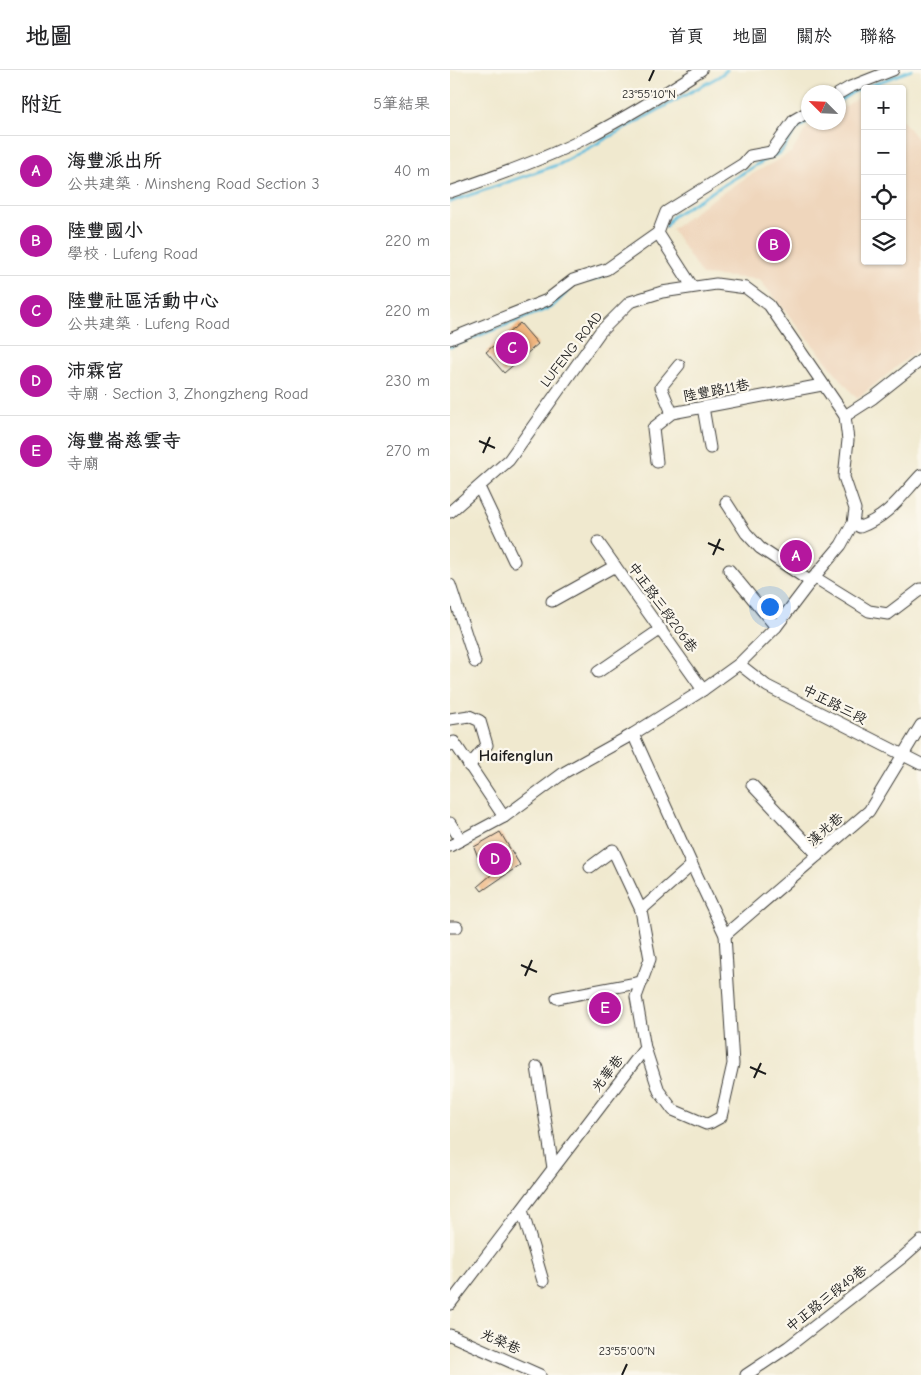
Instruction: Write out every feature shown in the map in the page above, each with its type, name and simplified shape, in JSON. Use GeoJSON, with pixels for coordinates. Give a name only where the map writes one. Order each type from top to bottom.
{"type":"FeatureCollection","features":[{"type":"Feature","properties":{"kind":"street"},"geometry":{"type":"LineString","coordinates":[[450,192],[496,176],[585,138],[701,70]]}},
{"type":"Feature","properties":{"kind":"street"},"geometry":{"type":"LineString","coordinates":[[846,89],[894,70]]}},
{"type":"Feature","properties":{"kind":"street"},"geometry":{"type":"LineString","coordinates":[[450,338],[547,300],[573,280],[607,269],[658,233],[666,212],[743,164],[750,156],[770,152],[794,120],[801,116]]}},
{"type":"Feature","properties":{"kind":"street"},"geometry":{"type":"LineString","coordinates":[[658,233],[692,286]]}},
{"type":"Feature","properties":{"kind":"street","name":"LUFENG ROAD"},"geometry":{"type":"LineString","coordinates":[[450,512],[509,460],[600,332],[630,302],[662,292],[692,286],[716,284],[746,288],[769,305],[845,416]]}},
{"type":"Feature","properties":{"kind":"street"},"geometry":{"type":"LineString","coordinates":[[450,846],[504,817],[565,772],[633,734],[703,690],[739,664],[776,627],[812,579],[841,546],[853,523],[855,510],[844,477],[848,440],[845,416],[873,398],[921,360]]}},
{"type":"Feature","properties":{"kind":"street"},"geometry":{"type":"LineString","coordinates":[[672,413],[661,387],[679,365]]}},
{"type":"Feature","properties":{"kind":"street","name":"陸豐路11巷"},"geometry":{"type":"LineString","coordinates":[[657,462],[653,428],[672,413],[822,385]]}},
{"type":"Feature","properties":{"kind":"street"},"geometry":{"type":"LineString","coordinates":[[703,408],[710,448]]}},
{"type":"Feature","properties":{"kind":"street"},"geometry":{"type":"LineString","coordinates":[[853,523],[860,527],[876,519],[895,505],[921,475]]}},
{"type":"Feature","properties":{"kind":"street"},"geometry":{"type":"LineString","coordinates":[[479,487],[514,561]]}},
{"type":"Feature","properties":{"kind":"street"},"geometry":{"type":"LineString","coordinates":[[726,502],[746,533],[760,548],[869,611],[888,614],[921,589]]}},
{"type":"Feature","properties":{"kind":"street","name":"中正路三段206巷"},"geometry":{"type":"LineString","coordinates":[[598,542],[703,690]]}},
{"type":"Feature","properties":{"kind":"street"},"geometry":{"type":"LineString","coordinates":[[552,601],[615,566]]}},
{"type":"Feature","properties":{"kind":"street"},"geometry":{"type":"LineString","coordinates":[[729,570],[776,627]]}},
{"type":"Feature","properties":{"kind":"street"},"geometry":{"type":"LineString","coordinates":[[450,585],[475,662]]}},
{"type":"Feature","properties":{"kind":"street"},"geometry":{"type":"LineString","coordinates":[[598,672],[661,629]]}},
{"type":"Feature","properties":{"kind":"street","name":"中正路三段"},"geometry":{"type":"LineString","coordinates":[[739,664],[767,686],[921,764]]}},
{"type":"Feature","properties":{"kind":"street"},"geometry":{"type":"LineString","coordinates":[[450,719],[469,716],[480,722],[487,745],[469,766]]}},
{"type":"Feature","properties":{"kind":"street","name":"漢光巷"},"geometry":{"type":"LineString","coordinates":[[725,935],[869,811],[921,725]]}},
{"type":"Feature","properties":{"kind":"street"},"geometry":{"type":"LineString","coordinates":[[590,867],[613,850],[641,910],[650,959],[636,997],[645,1048],[659,1091],[672,1110],[706,1124],[710,1123],[720,1117],[732,1064],[725,935],[633,734]]}},
{"type":"Feature","properties":{"kind":"street"},"geometry":{"type":"LineString","coordinates":[[452,744],[504,817]]}},
{"type":"Feature","properties":{"kind":"street"},"geometry":{"type":"LineString","coordinates":[[752,785],[818,855]]}},
{"type":"Feature","properties":{"kind":"street"},"geometry":{"type":"LineString","coordinates":[[450,824],[461,840]]}},
{"type":"Feature","properties":{"kind":"street"},"geometry":{"type":"LineString","coordinates":[[641,910],[692,865]]}},
{"type":"Feature","properties":{"kind":"street"},"geometry":{"type":"LineString","coordinates":[[557,998],[642,982]]}},
{"type":"Feature","properties":{"kind":"street","name":"光華巷"},"geometry":{"type":"LineString","coordinates":[[450,1304],[645,1048]]}},
{"type":"Feature","properties":{"kind":"street"},"geometry":{"type":"LineString","coordinates":[[537,1067],[553,1168]]}},
{"type":"Feature","properties":{"kind":"street"},"geometry":{"type":"LineString","coordinates":[[522,1210],[543,1281]]}},
{"type":"Feature","properties":{"kind":"street","name":"中正路三段49巷"},"geometry":{"type":"LineString","coordinates":[[746,1375],[788,1347],[921,1241]]}},
{"type":"Feature","properties":{"kind":"street","name":"光榮巷"},"geometry":{"type":"LineString","coordinates":[[450,1334],[540,1375]]}},
{"type":"Feature","properties":{"kind":"shaded area"},"geometry":{"type":"Polygon","coordinates":[[[861,97],[861,265],[906,265],[906,125],[921,144],[921,347],[857,399],[759,279],[702,275],[672,229],[747,177],[792,152],[805,130],[846,130],[846,106],[861,97]]]}},
{"type":"Feature","properties":{"kind":"building"},"geometry":{"type":"Polygon","coordinates":[[[520,323],[538,344],[504,373],[486,352],[520,323]]]}},
{"type":"Feature","properties":{"kind":"building"},"geometry":{"type":"Polygon","coordinates":[[[500,832],[520,865],[482,891],[478,886],[497,870],[485,852],[478,857],[474,847],[500,832]]]}},
{"type":"Feature","properties":{"kind":"waterway"},"geometry":{"type":"LineString","coordinates":[[450,202],[560,164],[718,77],[727,70]]}},
{"type":"Feature","properties":{"kind":"waterway"},"geometry":{"type":"LineString","coordinates":[[846,97],[853,92],[911,70]]}},
{"type":"Feature","properties":{"kind":"waterway"},"geometry":{"type":"LineString","coordinates":[[666,226],[673,216],[756,165],[781,152],[795,131],[801,126]]}},
{"type":"Feature","properties":{"kind":"waterway"},"geometry":{"type":"LineString","coordinates":[[589,281],[606,274]]}},
{"type":"Feature","properties":{"kind":"waterway"},"geometry":{"type":"LineString","coordinates":[[450,347],[552,307],[570,289]]}},
{"type":"Feature","properties":{"kind":"place","name":"陸豐國小"},"geometry":{"type":"Point","coordinates":[774,245]}},
{"type":"Feature","properties":{"kind":"place","name":"陸豐社區活動中心"},"geometry":{"type":"Point","coordinates":[512,348]}},
{"type":"Feature","properties":{"kind":"place","name":"海豐派出所"},"geometry":{"type":"Point","coordinates":[796,556]}},
{"type":"Feature","properties":{"kind":"place","name":"沛霖宮"},"geometry":{"type":"Point","coordinates":[495,859]}},
{"type":"Feature","properties":{"kind":"place","name":"海豐崙慈雲寺"},"geometry":{"type":"Point","coordinates":[605,1008]}},
{"type":"Feature","properties":{"kind":"district","name":"Haifenglun"},"geometry":{"type":"Point","coordinates":[516,755]}}]}
